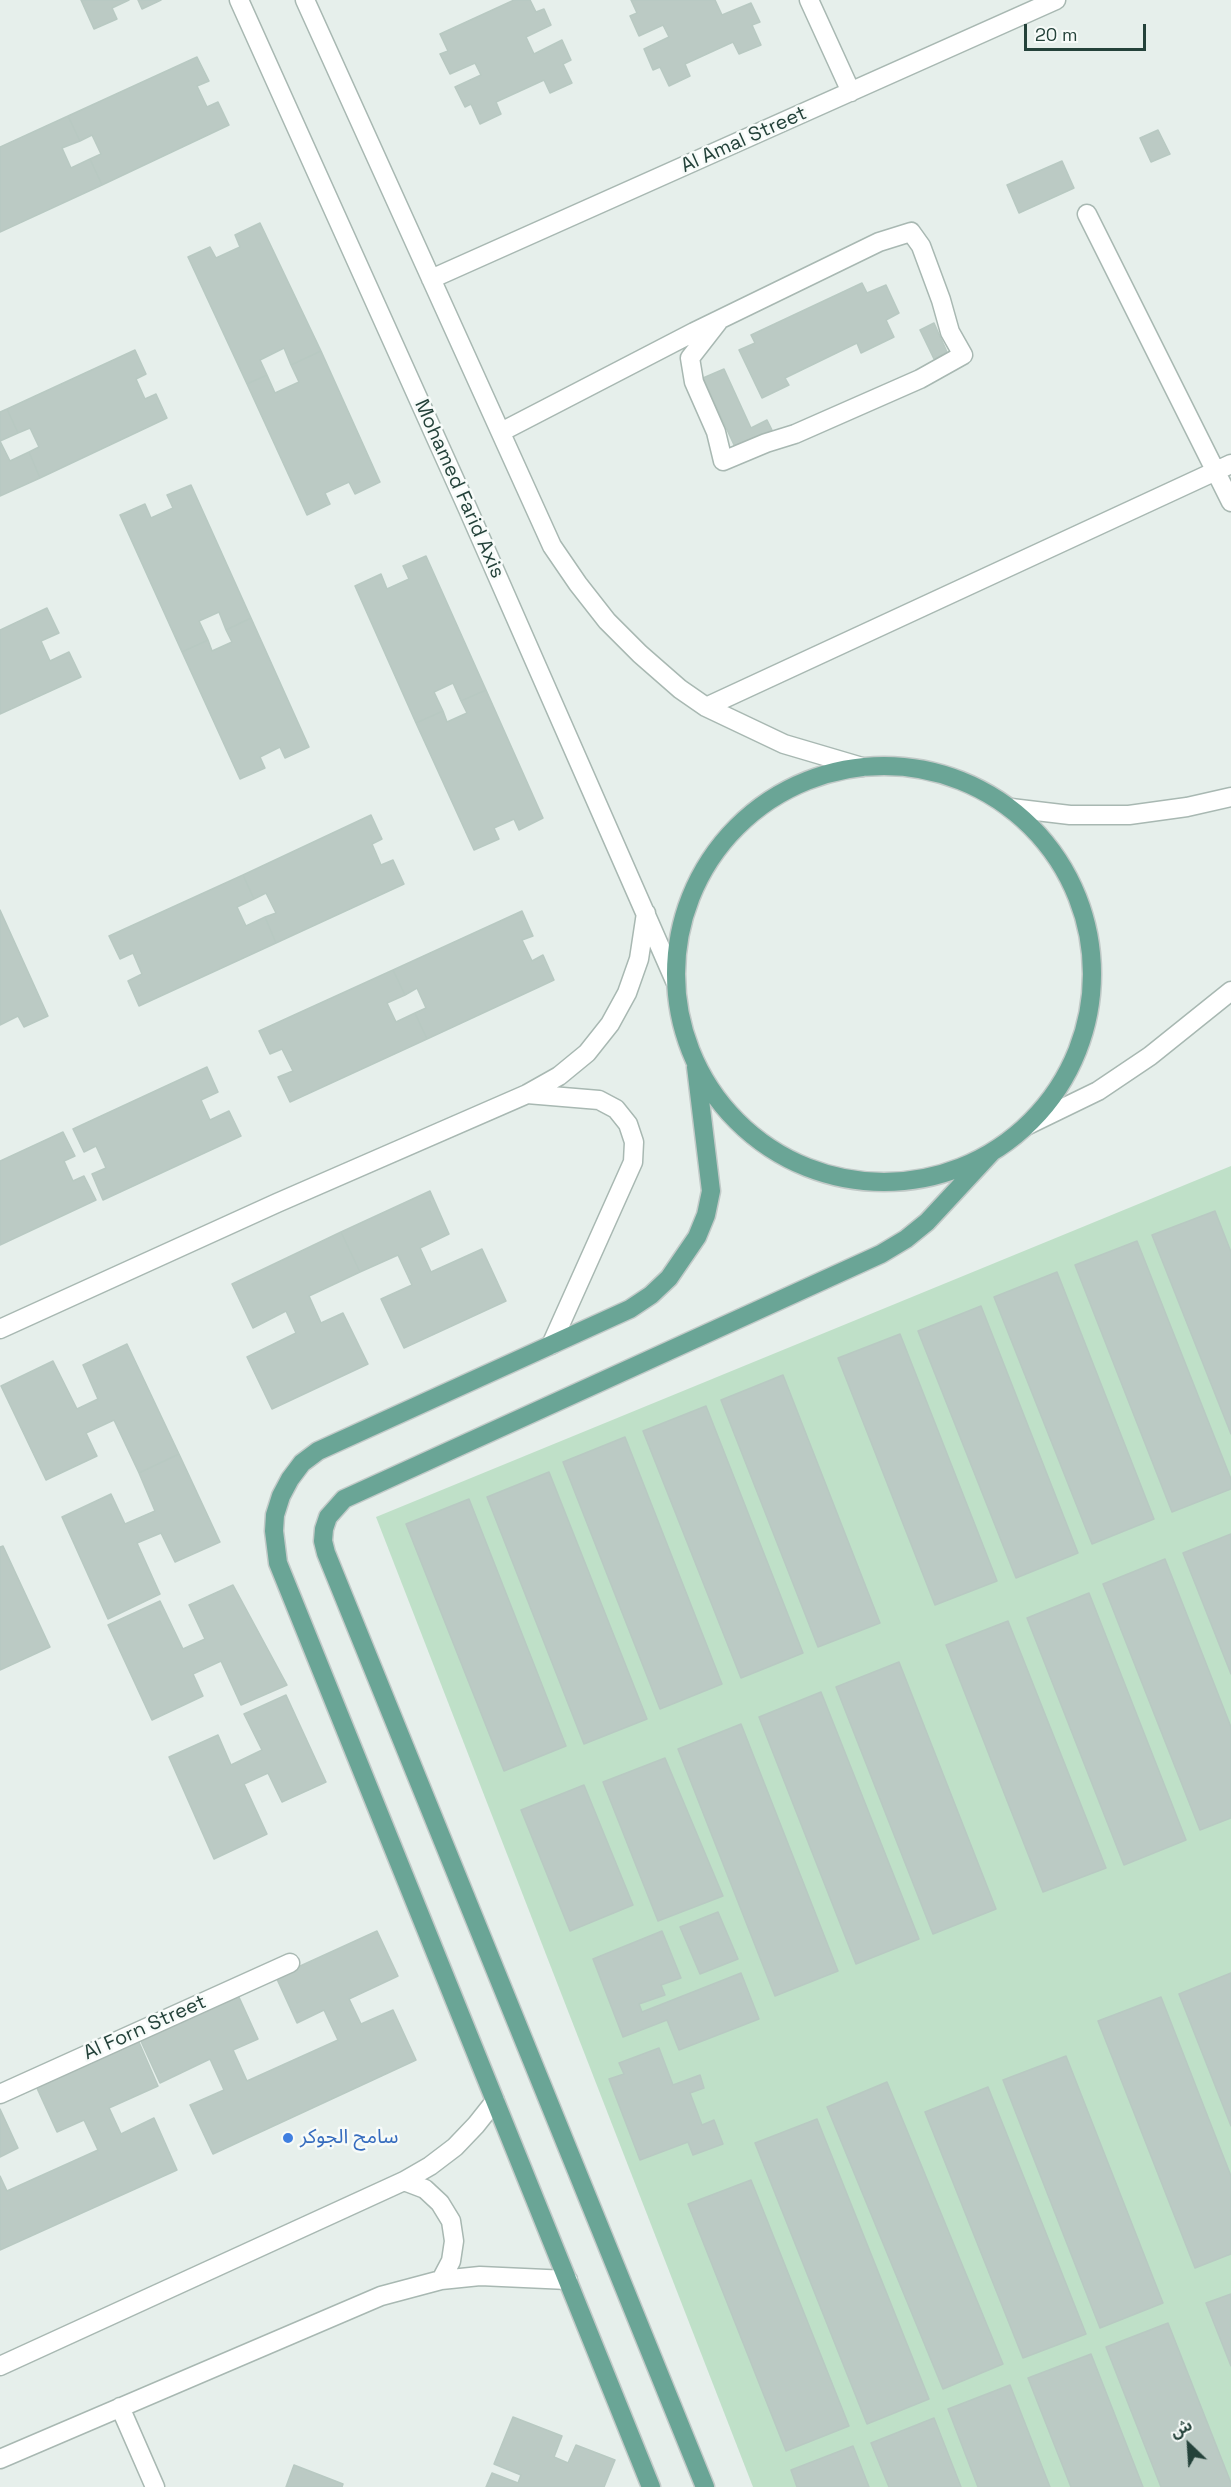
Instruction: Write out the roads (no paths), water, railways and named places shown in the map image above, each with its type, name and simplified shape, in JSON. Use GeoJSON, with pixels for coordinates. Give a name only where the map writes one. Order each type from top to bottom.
{"type":"FeatureCollection","features":[{"type":"Feature","properties":{"kind":"main road"},"geometry":{"type":"LineString","coordinates":[[651,2487],[278,1563],[274,1531],[275,1515],[290,1479],[302,1464],[318,1451],[630,1309],[651,1295],[669,1278],[697,1237],[706,1215],[711,1191],[696,1067],[681,1024],[675,981],[683,918],[698,880],[720,845],[750,815],[784,792],[822,776],[862,767],[902,766],[941,774],[978,788],[1011,807],[1048,844],[1074,887],[1090,937],[1093,988],[1083,1039],[1060,1086],[1028,1125],[992,1152],[927,1222],[906,1239],[881,1254],[344,1499],[328,1517],[324,1529],[323,1541],[326,1553],[705,2487]]}},
{"type":"Feature","properties":{"kind":"main road"},"geometry":{"type":"LineString","coordinates":[[696,1067],[721,1105],[754,1138],[798,1165],[848,1180],[900,1182],[951,1171],[992,1152]]}},
{"type":"Feature","properties":{"kind":"street","name":"Mohamed Farid Axis"},"geometry":{"type":"LineString","coordinates":[[238,0],[357,260],[675,981]]}},
{"type":"Feature","properties":{"kind":"street"},"geometry":{"type":"LineString","coordinates":[[305,0],[552,546],[578,584],[607,621],[640,654],[680,689],[706,707],[784,744],[862,767]]}},
{"type":"Feature","properties":{"kind":"street"},"geometry":{"type":"LineString","coordinates":[[808,0],[851,92]]}},
{"type":"Feature","properties":{"kind":"street","name":"Al Amal Street"},"geometry":{"type":"LineString","coordinates":[[431,279],[1056,0]]}},
{"type":"Feature","properties":{"kind":"street"},"geometry":{"type":"LineString","coordinates":[[1087,214],[1223,467],[1231,502]]}},
{"type":"Feature","properties":{"kind":"street"},"geometry":{"type":"LineString","coordinates":[[501,432],[718,322],[879,242],[911,232],[921,246],[950,332],[963,355],[920,378],[805,429],[723,461],[716,432],[694,382],[690,358],[718,322]]}},
{"type":"Feature","properties":{"kind":"street"},"geometry":{"type":"LineString","coordinates":[[706,707],[1223,467]]}},
{"type":"Feature","properties":{"kind":"street"},"geometry":{"type":"LineString","coordinates":[[1011,807],[1070,815],[1129,815],[1187,807],[1231,796]]}},
{"type":"Feature","properties":{"kind":"street"},"geometry":{"type":"LineString","coordinates":[[0,1329],[277,1203],[527,1094],[559,1076],[580,1058],[610,1024],[627,993],[639,959],[646,912]]}},
{"type":"Feature","properties":{"kind":"street"},"geometry":{"type":"LineString","coordinates":[[1028,1125],[1098,1091],[1150,1056],[1231,991]]}},
{"type":"Feature","properties":{"kind":"street"},"geometry":{"type":"LineString","coordinates":[[527,1094],[599,1100],[616,1109],[628,1124],[634,1142],[633,1162],[550,1345]]}},
{"type":"Feature","properties":{"kind":"street","name":"Al Forn Street"},"geometry":{"type":"LineString","coordinates":[[0,2094],[290,1963]]}},
{"type":"Feature","properties":{"kind":"street"},"geometry":{"type":"LineString","coordinates":[[0,2366],[404,2181],[430,2166],[455,2147],[476,2126],[495,2101]]}},
{"type":"Feature","properties":{"kind":"street"},"geometry":{"type":"LineString","coordinates":[[404,2181],[425,2189],[440,2203],[451,2221],[454,2241],[451,2261],[441,2280]]}},
{"type":"Feature","properties":{"kind":"street"},"geometry":{"type":"LineString","coordinates":[[0,2459],[381,2296],[441,2280],[490,2276],[568,2280]]}},
{"type":"Feature","properties":{"kind":"street"},"geometry":{"type":"LineString","coordinates":[[120,2407],[155,2487]]}},
{"type":"Feature","properties":{"kind":"place","name":"سامح الجوكر"},"geometry":{"type":"Point","coordinates":[288,2138]}}]}
